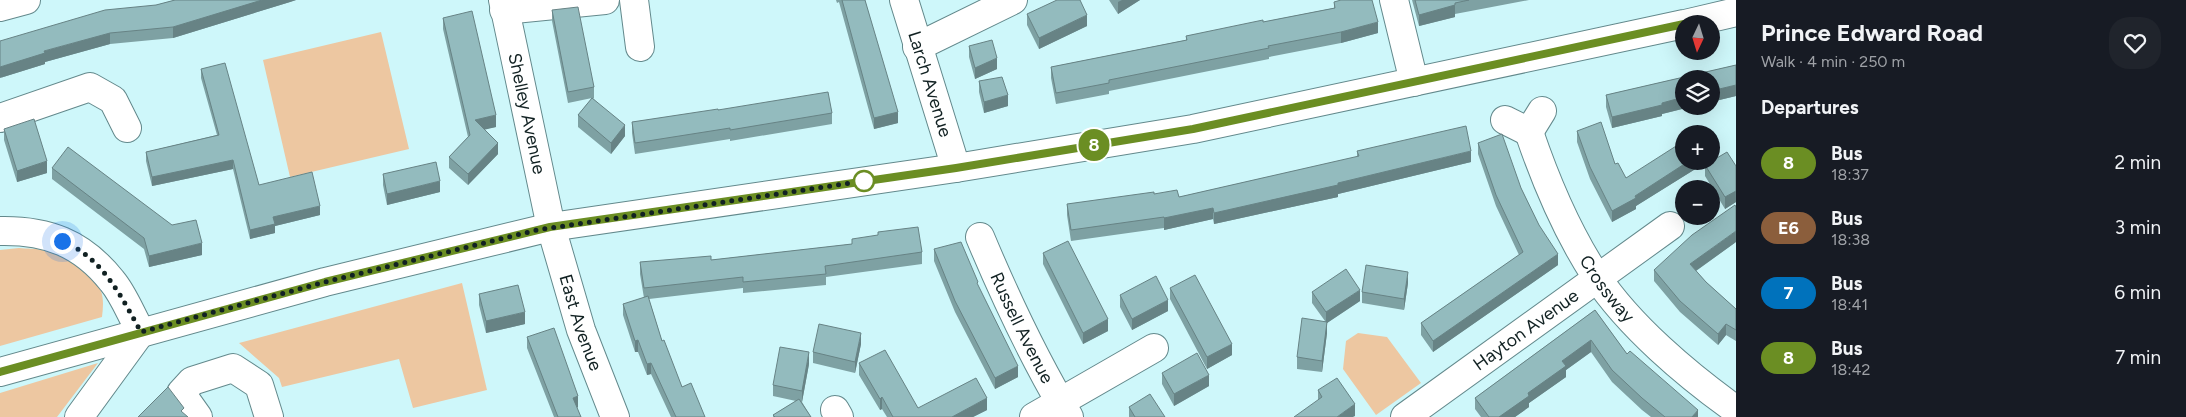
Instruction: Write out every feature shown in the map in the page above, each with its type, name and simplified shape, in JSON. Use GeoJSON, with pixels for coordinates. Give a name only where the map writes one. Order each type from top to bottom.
{"type":"FeatureCollection","features":[{"type":"Feature","properties":{"kind":"street"},"geometry":{"type":"LineString","coordinates":[[0,8],[26,0]]}},
{"type":"Feature","properties":{"kind":"street"},"geometry":{"type":"LineString","coordinates":[[503,5],[604,0]]}},
{"type":"Feature","properties":{"kind":"street"},"geometry":{"type":"LineString","coordinates":[[634,0],[640,47]]}},
{"type":"Feature","properties":{"kind":"street","name":"Larch Avenue"},"geometry":{"type":"LineString","coordinates":[[904,0],[956,168]]}},
{"type":"Feature","properties":{"kind":"street"},"geometry":{"type":"LineString","coordinates":[[917,47],[1013,0]]}},
{"type":"Feature","properties":{"kind":"street"},"geometry":{"type":"LineString","coordinates":[[1394,0],[1414,82]]}},
{"type":"Feature","properties":{"kind":"street","name":"Shelley Avenue"},"geometry":{"type":"LineString","coordinates":[[503,5],[550,227]]}},
{"type":"Feature","properties":{"kind":"street"},"geometry":{"type":"LineString","coordinates":[[1720,16],[1736,12]]}},
{"type":"Feature","properties":{"kind":"street"},"geometry":{"type":"LineString","coordinates":[[0,372],[334,279],[550,227],[956,168],[1193,129],[1675,26]]}},
{"type":"Feature","properties":{"kind":"street"},"geometry":{"type":"LineString","coordinates":[[0,118],[90,88],[112,100],[127,128]]}},
{"type":"Feature","properties":{"kind":"street","name":"Crossway"},"geometry":{"type":"LineString","coordinates":[[1525,121],[1561,212],[1597,278],[1633,321],[1675,362],[1710,392],[1736,410]]}},
{"type":"Feature","properties":{"kind":"street","name":"Hayton Avenue"},"geometry":{"type":"LineString","coordinates":[[1405,417],[1670,226]]}},
{"type":"Feature","properties":{"kind":"street","name":"East Avenue"},"geometry":{"type":"LineString","coordinates":[[550,227],[580,330],[615,417]]}},
{"type":"Feature","properties":{"kind":"street"},"geometry":{"type":"LineString","coordinates":[[0,231],[23,231],[41,234],[74,246],[113,282],[141,332]]}},
{"type":"Feature","properties":{"kind":"street","name":"Russell Avenue"},"geometry":{"type":"LineString","coordinates":[[980,237],[1004,293],[1065,410]]}},
{"type":"Feature","properties":{"kind":"street"},"geometry":{"type":"LineString","coordinates":[[79,417],[141,332]]}},
{"type":"Feature","properties":{"kind":"street"},"geometry":{"type":"LineString","coordinates":[[1034,417],[1065,410],[1154,348]]}},
{"type":"Feature","properties":{"kind":"street"},"geometry":{"type":"LineString","coordinates":[[198,417],[181,393],[192,381],[234,368],[259,385],[269,417]]}},
{"type":"Feature","properties":{"kind":"shaded area"},"geometry":{"type":"Polygon","coordinates":[[[381,32],[409,149],[290,177],[263,60],[381,32]]]}},
{"type":"Feature","properties":{"kind":"shaded area"},"geometry":{"type":"Polygon","coordinates":[[[19,248],[50,252],[68,259],[85,270],[92,276],[101,291],[103,301],[102,317],[0,346],[0,250],[19,248]]]}},
{"type":"Feature","properties":{"kind":"shaded area"},"geometry":{"type":"Polygon","coordinates":[[[462,283],[487,390],[413,408],[399,359],[282,387],[279,378],[239,343],[462,283]]]}},
{"type":"Feature","properties":{"kind":"shaded area"},"geometry":{"type":"Polygon","coordinates":[[[1358,333],[1387,337],[1421,383],[1376,415],[1343,369],[1346,341],[1358,333]]]}},
{"type":"Feature","properties":{"kind":"shaded area"},"geometry":{"type":"Polygon","coordinates":[[[98,363],[57,417],[0,417],[0,393],[98,363]]]}},
{"type":"Feature","properties":{"kind":"building"},"geometry":{"type":"Polygon","coordinates":[[[175,0],[262,0],[173,27],[110,33],[44,51],[45,53],[0,67],[0,41],[105,10],[156,5],[175,0]]]}},
{"type":"Feature","properties":{"kind":"building"},"geometry":{"type":"Polygon","coordinates":[[[842,0],[865,0],[898,112],[874,118],[842,0]]]}},
{"type":"Feature","properties":{"kind":"building"},"geometry":{"type":"Polygon","coordinates":[[[1057,0],[1080,0],[1087,15],[1039,38],[1027,14],[1057,0]]]}},
{"type":"Feature","properties":{"kind":"building"},"geometry":{"type":"Polygon","coordinates":[[[1341,0],[1372,0],[1378,22],[1341,32],[1268,46],[1269,48],[1109,80],[1109,83],[1056,93],[1051,67],[1187,40],[1186,36],[1263,20],[1263,22],[1335,8],[1334,2],[1341,0]]]}},
{"type":"Feature","properties":{"kind":"building"},"geometry":{"type":"Polygon","coordinates":[[[1415,0],[1469,0],[1419,15],[1415,0]]]}},
{"type":"Feature","properties":{"kind":"building"},"geometry":{"type":"Polygon","coordinates":[[[578,7],[594,87],[568,92],[552,10],[578,7]]]}},
{"type":"Feature","properties":{"kind":"building"},"geometry":{"type":"Polygon","coordinates":[[[472,11],[496,115],[475,120],[498,143],[468,174],[449,157],[470,135],[443,18],[472,11]]]}},
{"type":"Feature","properties":{"kind":"building"},"geometry":{"type":"Polygon","coordinates":[[[992,40],[997,58],[975,68],[969,46],[992,40]]]}},
{"type":"Feature","properties":{"kind":"building"},"geometry":{"type":"Polygon","coordinates":[[[225,63],[259,185],[312,172],[320,206],[273,217],[275,224],[250,230],[233,160],[152,177],[146,152],[219,135],[201,69],[225,63]]]}},
{"type":"Feature","properties":{"kind":"building"},"geometry":{"type":"Polygon","coordinates":[[[1736,65],[1736,85],[1720,89],[1720,70],[1714,70],[1736,65]]]}},
{"type":"Feature","properties":{"kind":"building"},"geometry":{"type":"Polygon","coordinates":[[[1002,77],[1008,95],[984,102],[979,81],[1002,77]]]}},
{"type":"Feature","properties":{"kind":"building"},"geometry":{"type":"Polygon","coordinates":[[[1675,79],[1675,99],[1662,103],[1662,105],[1612,117],[1606,95],[1675,79]]]}},
{"type":"Feature","properties":{"kind":"building"},"geometry":{"type":"Polygon","coordinates":[[[828,92],[832,113],[635,143],[632,122],[828,92]]]}},
{"type":"Feature","properties":{"kind":"building"},"geometry":{"type":"Polygon","coordinates":[[[592,98],[625,125],[611,143],[578,115],[592,98]]]}},
{"type":"Feature","properties":{"kind":"building"},"geometry":{"type":"Polygon","coordinates":[[[34,119],[47,161],[17,171],[4,129],[34,119]]]}},
{"type":"Feature","properties":{"kind":"building"},"geometry":{"type":"Polygon","coordinates":[[[1601,122],[1615,164],[1618,163],[1626,178],[1675,147],[1675,170],[1635,196],[1636,198],[1612,211],[1590,167],[1577,131],[1601,122]]]}},
{"type":"Feature","properties":{"kind":"building"},"geometry":{"type":"Polygon","coordinates":[[[1466,126],[1471,151],[1338,183],[1338,185],[1214,213],[1213,208],[1164,218],[1071,230],[1067,204],[1177,190],[1179,197],[1359,156],[1357,151],[1466,126]]]}},
{"type":"Feature","properties":{"kind":"building"},"geometry":{"type":"Polygon","coordinates":[[[1502,134],[1521,188],[1539,225],[1558,254],[1433,341],[1421,323],[1523,252],[1496,195],[1478,143],[1502,134]]]}},
{"type":"Feature","properties":{"kind":"building"},"geometry":{"type":"Polygon","coordinates":[[[68,147],[172,225],[196,220],[202,243],[149,256],[144,238],[52,168],[68,147]]]}},
{"type":"Feature","properties":{"kind":"building"},"geometry":{"type":"Polygon","coordinates":[[[1727,152],[1736,166],[1736,191],[1725,197],[1720,189],[1720,180],[1714,180],[1708,170],[1720,170],[1720,156],[1727,152]]]}},
{"type":"Feature","properties":{"kind":"building"},"geometry":{"type":"Polygon","coordinates":[[[436,162],[440,181],[387,194],[383,174],[436,162]]]}},
{"type":"Feature","properties":{"kind":"building"},"geometry":{"type":"Polygon","coordinates":[[[1735,205],[1736,231],[1690,264],[1706,282],[1736,309],[1736,330],[1726,324],[1718,334],[1680,301],[1654,270],[1692,235],[1706,225],[1720,225],[1720,215],[1735,205]]]}},
{"type":"Feature","properties":{"kind":"building"},"geometry":{"type":"Polygon","coordinates":[[[918,227],[922,252],[825,266],[826,274],[743,282],[743,277],[644,288],[640,262],[711,256],[711,260],[852,244],[852,239],[878,235],[878,232],[918,227]]]}},
{"type":"Feature","properties":{"kind":"building"},"geometry":{"type":"Polygon","coordinates":[[[1068,241],[1108,319],[1083,333],[1043,253],[1068,241]]]}},
{"type":"Feature","properties":{"kind":"building"},"geometry":{"type":"Polygon","coordinates":[[[961,242],[977,283],[1018,366],[995,378],[955,301],[934,249],[961,242]]]}},
{"type":"Feature","properties":{"kind":"building"},"geometry":{"type":"Polygon","coordinates":[[[1366,265],[1408,272],[1404,299],[1362,292],[1366,265]]]}},
{"type":"Feature","properties":{"kind":"building"},"geometry":{"type":"Polygon","coordinates":[[[1346,269],[1360,290],[1326,312],[1312,292],[1346,269]]]}},
{"type":"Feature","properties":{"kind":"building"},"geometry":{"type":"Polygon","coordinates":[[[1195,275],[1232,344],[1207,357],[1170,288],[1195,275]]]}},
{"type":"Feature","properties":{"kind":"building"},"geometry":{"type":"Polygon","coordinates":[[[1156,276],[1168,300],[1132,319],[1120,295],[1156,276]]]}},
{"type":"Feature","properties":{"kind":"building"},"geometry":{"type":"Polygon","coordinates":[[[518,285],[525,312],[486,321],[479,294],[518,285]]]}},
{"type":"Feature","properties":{"kind":"building"},"geometry":{"type":"Polygon","coordinates":[[[648,296],[662,341],[664,340],[682,387],[691,383],[705,417],[676,417],[651,363],[647,364],[638,340],[635,341],[623,304],[648,296]]]}},
{"type":"Feature","properties":{"kind":"building"},"geometry":{"type":"Polygon","coordinates":[[[1595,310],[1627,354],[1630,351],[1698,410],[1692,417],[1665,417],[1612,370],[1591,340],[1562,361],[1566,366],[1528,393],[1529,396],[1499,417],[1489,417],[1475,398],[1595,310]]]}},
{"type":"Feature","properties":{"kind":"building"},"geometry":{"type":"Polygon","coordinates":[[[1302,318],[1327,322],[1322,361],[1297,357],[1302,318]]]}},
{"type":"Feature","properties":{"kind":"building"},"geometry":{"type":"Polygon","coordinates":[[[819,324],[861,333],[855,362],[813,352],[819,324]]]}},
{"type":"Feature","properties":{"kind":"building"},"geometry":{"type":"Polygon","coordinates":[[[554,328],[578,396],[573,398],[581,417],[558,417],[527,337],[554,328]]]}},
{"type":"Feature","properties":{"kind":"building"},"geometry":{"type":"Polygon","coordinates":[[[780,347],[809,352],[802,391],[773,385],[780,347]]]}},
{"type":"Feature","properties":{"kind":"building"},"geometry":{"type":"Polygon","coordinates":[[[885,350],[918,408],[976,378],[987,398],[952,417],[893,417],[859,363],[885,350]]]}},
{"type":"Feature","properties":{"kind":"building"},"geometry":{"type":"Polygon","coordinates":[[[1197,353],[1209,375],[1174,394],[1162,373],[1197,353]]]}},
{"type":"Feature","properties":{"kind":"building"},"geometry":{"type":"Polygon","coordinates":[[[1337,378],[1355,404],[1337,417],[1294,417],[1322,397],[1318,390],[1337,378]]]}},
{"type":"Feature","properties":{"kind":"building"},"geometry":{"type":"Polygon","coordinates":[[[168,387],[184,408],[181,411],[188,417],[138,417],[168,387]]]}},
{"type":"Feature","properties":{"kind":"building"},"geometry":{"type":"Polygon","coordinates":[[[1150,394],[1165,417],[1135,417],[1129,407],[1150,394]]]}},
{"type":"Feature","properties":{"kind":"building"},"geometry":{"type":"Polygon","coordinates":[[[799,399],[811,417],[775,417],[773,415],[799,399]]]}},
{"type":"Feature","properties":{"kind":"bus line","name":"8"},"geometry":{"type":"LineString","coordinates":[[0,372],[325,282],[550,227],[956,168],[1193,129],[1675,26]]}},
{"type":"Feature","properties":{"kind":"route"},"geometry":{"type":"LineString","coordinates":[[62,241],[74,246],[113,282],[141,332],[325,282],[550,227],[864,181]]}}]}
